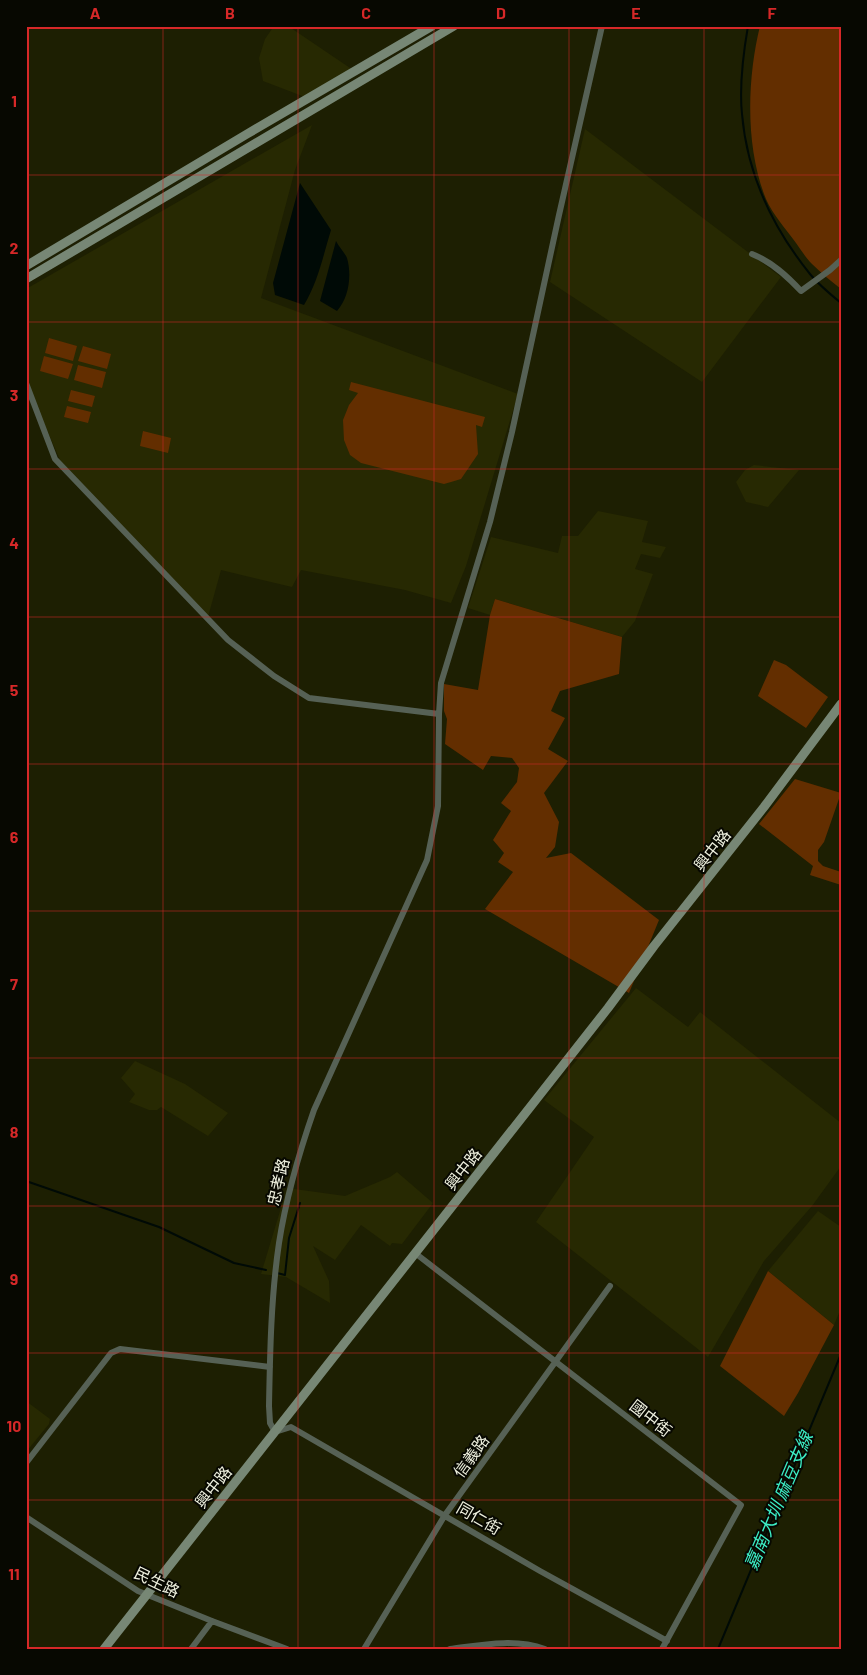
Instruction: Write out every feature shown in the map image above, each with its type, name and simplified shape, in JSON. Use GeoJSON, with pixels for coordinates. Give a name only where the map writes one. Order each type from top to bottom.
{"type":"FeatureCollection","features":[{"type":"Feature","properties":{"kind":"main road"},"geometry":{"type":"LineString","coordinates":[[26,266],[432,26]]}},
{"type":"Feature","properties":{"kind":"main road"},"geometry":{"type":"LineString","coordinates":[[26,279],[454,26]]}},
{"type":"Feature","properties":{"kind":"main road","name":"興中路"},"geometry":{"type":"LineString","coordinates":[[104,1649],[608,1008],[654,946],[737,843],[841,704]]}},
{"type":"Feature","properties":{"kind":"street","name":"忠孝路"},"geometry":{"type":"LineString","coordinates":[[275,1432],[270,1423],[273,1303],[279,1241],[293,1177],[314,1110],[427,860],[438,806],[439,714],[444,671],[490,522],[512,432],[602,26]]}},
{"type":"Feature","properties":{"kind":"street"},"geometry":{"type":"LineString","coordinates":[[752,254],[761,257],[786,275],[801,291],[841,260]]}},
{"type":"Feature","properties":{"kind":"street"},"geometry":{"type":"LineString","coordinates":[[26,384],[55,459],[228,640],[251,660],[309,698],[439,714]]}},
{"type":"Feature","properties":{"kind":"street","name":"國中街"},"geometry":{"type":"LineString","coordinates":[[415,1253],[741,1505],[662,1649]]}},
{"type":"Feature","properties":{"kind":"street","name":"信義路"},"geometry":{"type":"LineString","coordinates":[[364,1649],[445,1515],[610,1286]]}},
{"type":"Feature","properties":{"kind":"street"},"geometry":{"type":"LineString","coordinates":[[26,1463],[117,1350],[270,1367]]}},
{"type":"Feature","properties":{"kind":"street","name":"同仁街"},"geometry":{"type":"LineString","coordinates":[[275,1432],[291,1427],[667,1641]]}},
{"type":"Feature","properties":{"kind":"street","name":"民生路"},"geometry":{"type":"LineString","coordinates":[[26,1517],[133,1588],[212,1621],[287,1649]]}},
{"type":"Feature","properties":{"kind":"street"},"geometry":{"type":"LineString","coordinates":[[191,1649],[212,1621]]}},
{"type":"Feature","properties":{"kind":"street"},"geometry":{"type":"LineString","coordinates":[[450,1649],[514,1643],[529,1644],[545,1649]]}},
{"type":"Feature","properties":{"kind":"shaded area"},"geometry":{"type":"Polygon","coordinates":[[[274,26],[288,26],[356,72],[310,99],[263,81],[259,58],[265,39],[274,26]]]}},
{"type":"Feature","properties":{"kind":"shaded area"},"geometry":{"type":"Polygon","coordinates":[[[760,26],[841,26],[841,289],[819,271],[806,257],[772,211],[759,179],[751,136],[750,113],[752,68],[760,26]]]}},
{"type":"Feature","properties":{"kind":"shaded area"},"geometry":{"type":"Polygon","coordinates":[[[312,125],[295,170],[261,298],[518,394],[466,566],[451,603],[405,590],[301,570],[292,587],[221,570],[208,617],[61,462],[26,383],[26,289],[312,125]]]}},
{"type":"Feature","properties":{"kind":"shaded area"},"geometry":{"type":"Polygon","coordinates":[[[585,129],[781,277],[702,382],[550,282],[585,129]]]}},
{"type":"Feature","properties":{"kind":"shaded area"},"geometry":{"type":"Polygon","coordinates":[[[300,183],[331,230],[317,278],[304,305],[275,295],[273,283],[300,183]]]}},
{"type":"Feature","properties":{"kind":"shaded area"},"geometry":{"type":"Polygon","coordinates":[[[336,241],[347,258],[349,272],[347,293],[337,311],[320,301],[336,241]]]}},
{"type":"Feature","properties":{"kind":"shaded area"},"geometry":{"type":"Polygon","coordinates":[[[49,338],[77,346],[73,361],[45,353],[49,338]]]}},
{"type":"Feature","properties":{"kind":"shaded area"},"geometry":{"type":"Polygon","coordinates":[[[83,346],[111,354],[107,369],[78,361],[83,346]]]}},
{"type":"Feature","properties":{"kind":"shaded area"},"geometry":{"type":"Polygon","coordinates":[[[44,356],[73,364],[68,379],[40,371],[44,356]]]}},
{"type":"Feature","properties":{"kind":"shaded area"},"geometry":{"type":"Polygon","coordinates":[[[78,365],[106,372],[102,388],[74,380],[78,365]]]}},
{"type":"Feature","properties":{"kind":"shaded area"},"geometry":{"type":"Polygon","coordinates":[[[351,382],[485,417],[482,427],[476,425],[478,454],[461,479],[444,484],[361,463],[350,455],[344,440],[343,420],[349,405],[358,393],[349,390],[351,382]]]}},
{"type":"Feature","properties":{"kind":"shaded area"},"geometry":{"type":"Polygon","coordinates":[[[71,390],[95,396],[92,407],[68,401],[71,390]]]}},
{"type":"Feature","properties":{"kind":"shaded area"},"geometry":{"type":"Polygon","coordinates":[[[67,406],[91,412],[88,423],[64,417],[67,406]]]}},
{"type":"Feature","properties":{"kind":"shaded area"},"geometry":{"type":"Polygon","coordinates":[[[143,431],[171,438],[168,453],[140,446],[143,431]]]}},
{"type":"Feature","properties":{"kind":"shaded area"},"geometry":{"type":"Polygon","coordinates":[[[754,465],[799,470],[768,507],[746,502],[736,482],[745,470],[754,465]]]}},
{"type":"Feature","properties":{"kind":"shaded area"},"geometry":{"type":"Polygon","coordinates":[[[598,511],[648,521],[642,542],[666,547],[660,558],[641,554],[635,569],[653,574],[635,621],[622,637],[495,599],[490,615],[468,608],[491,537],[558,553],[562,536],[578,536],[598,511]]]}},
{"type":"Feature","properties":{"kind":"shaded area"},"geometry":{"type":"Polygon","coordinates":[[[495,599],[622,637],[619,674],[560,691],[551,711],[565,718],[548,749],[568,761],[544,793],[559,822],[555,847],[546,858],[571,853],[659,920],[629,993],[485,909],[513,872],[498,862],[504,853],[493,840],[511,811],[501,803],[517,782],[519,768],[512,758],[491,756],[483,770],[445,744],[447,719],[444,711],[444,684],[478,690],[490,615],[495,599]]]}},
{"type":"Feature","properties":{"kind":"shaded area"},"geometry":{"type":"Polygon","coordinates":[[[774,660],[786,665],[828,697],[806,728],[758,696],[774,660]]]}},
{"type":"Feature","properties":{"kind":"shaded area"},"geometry":{"type":"Polygon","coordinates":[[[795,779],[841,793],[824,842],[818,850],[818,861],[823,866],[841,872],[841,885],[810,875],[813,866],[759,824],[795,779]]]}},
{"type":"Feature","properties":{"kind":"shaded area"},"geometry":{"type":"Polygon","coordinates":[[[636,988],[688,1027],[700,1012],[841,1123],[841,1166],[812,1206],[764,1261],[708,1357],[536,1222],[594,1137],[544,1100],[636,988]]]}},
{"type":"Feature","properties":{"kind":"shaded area"},"geometry":{"type":"Polygon","coordinates":[[[135,1061],[185,1084],[228,1113],[208,1136],[161,1107],[157,1110],[149,1110],[129,1102],[135,1094],[121,1078],[135,1061]]]}},
{"type":"Feature","properties":{"kind":"shaded area"},"geometry":{"type":"Polygon","coordinates":[[[397,1172],[433,1203],[402,1244],[392,1243],[390,1246],[361,1225],[335,1260],[313,1246],[329,1281],[330,1303],[286,1277],[261,1274],[287,1188],[345,1196],[390,1177],[397,1172]]]}},
{"type":"Feature","properties":{"kind":"shaded area"},"geometry":{"type":"Polygon","coordinates":[[[818,1211],[841,1227],[841,1308],[834,1325],[768,1271],[818,1211]]]}},
{"type":"Feature","properties":{"kind":"shaded area"},"geometry":{"type":"Polygon","coordinates":[[[768,1271],[834,1325],[784,1416],[720,1366],[768,1271]]]}},
{"type":"Feature","properties":{"kind":"shaded area"},"geometry":{"type":"Polygon","coordinates":[[[26,1401],[50,1419],[49,1424],[26,1452],[26,1401]]]}},
{"type":"Feature","properties":{"kind":"waterway","name":"嘉南大圳 麻豆支線"},"geometry":{"type":"LineString","coordinates":[[748,26],[742,70],[741,103],[745,136],[756,178],[764,199],[784,238],[817,282],[841,303]]}},
{"type":"Feature","properties":{"kind":"waterway"},"geometry":{"type":"LineString","coordinates":[[26,1181],[159,1227],[234,1263],[266,1270]]}},
{"type":"Feature","properties":{"kind":"waterway"},"geometry":{"type":"LineString","coordinates":[[277,1273],[285,1275],[289,1238],[300,1203]]}},
{"type":"Feature","properties":{"kind":"waterway","name":"嘉南大圳 麻豆支線"},"geometry":{"type":"LineString","coordinates":[[718,1649],[841,1354]]}}]}
